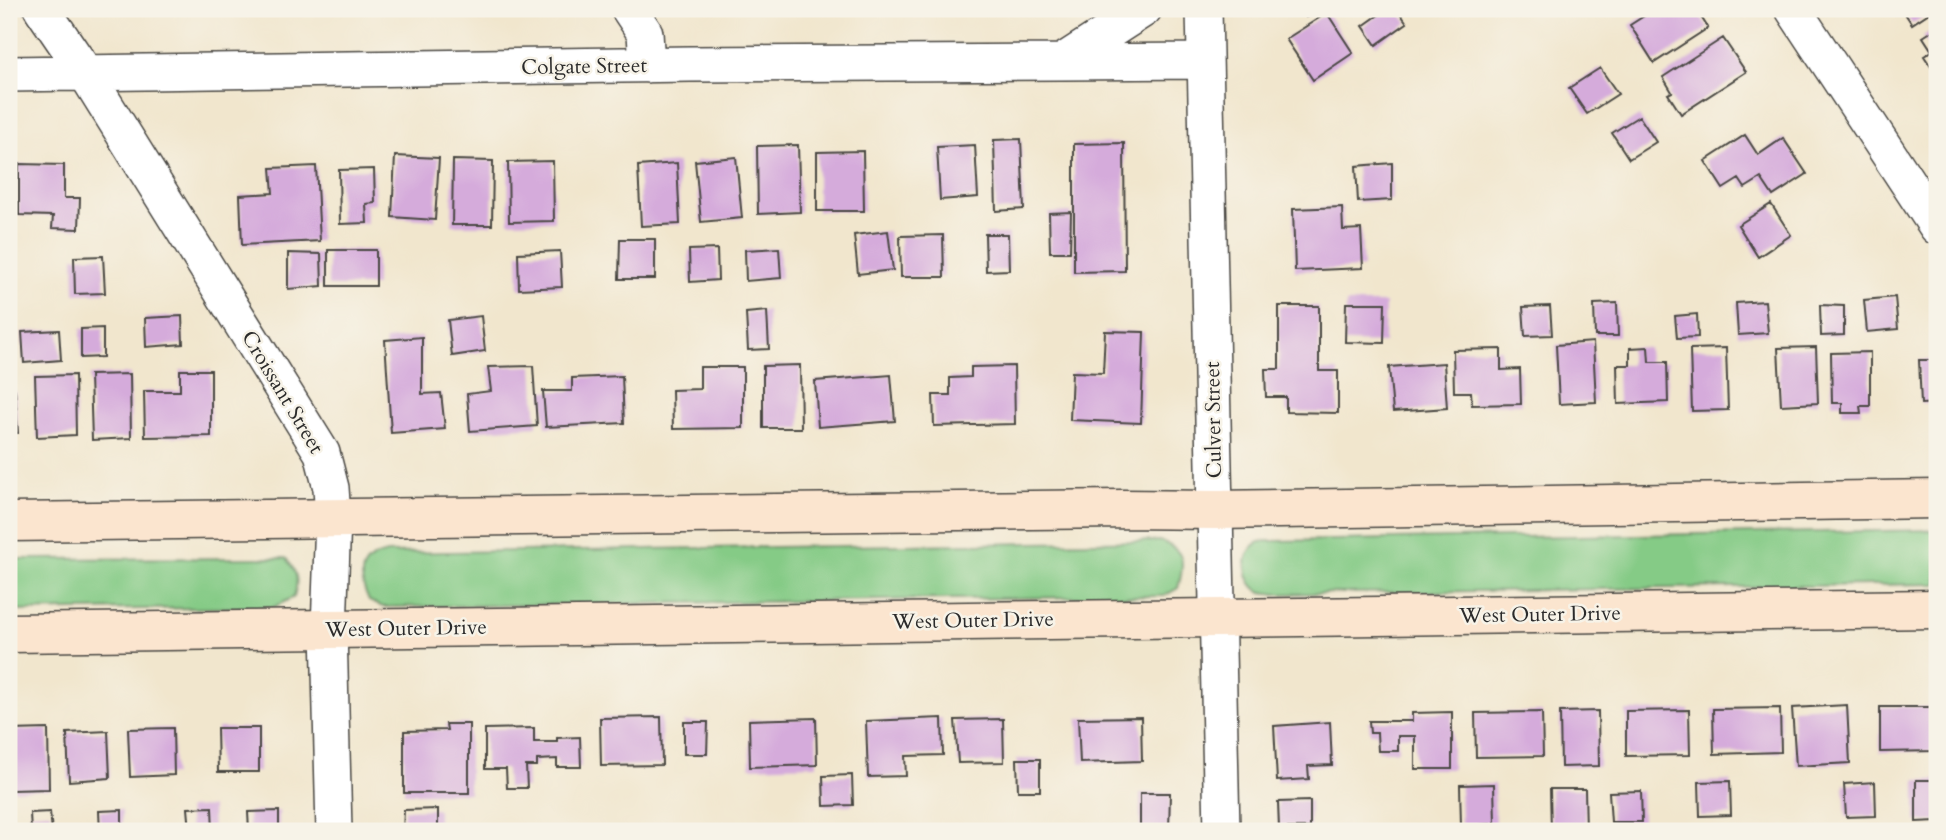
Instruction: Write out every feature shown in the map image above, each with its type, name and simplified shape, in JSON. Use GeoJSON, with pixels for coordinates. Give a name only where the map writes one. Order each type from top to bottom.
{"type":"FeatureCollection","features":[{"type":"Feature","properties":{"kind":"main road"},"geometry":{"type":"LineString","coordinates":[[9,522],[1215,510],[1937,499]]}},
{"type":"Feature","properties":{"kind":"main road","name":"West Outer Drive"},"geometry":{"type":"LineString","coordinates":[[9,633],[1937,609]]}},
{"type":"Feature","properties":{"kind":"street","name":"Croissant Street"},"geometry":{"type":"LineString","coordinates":[[42,9],[85,72],[322,453],[331,488],[333,518],[329,629],[334,831]]}},
{"type":"Feature","properties":{"kind":"street"},"geometry":{"type":"LineString","coordinates":[[629,9],[645,33],[647,65]]}},
{"type":"Feature","properties":{"kind":"street"},"geometry":{"type":"LineString","coordinates":[[1062,62],[1144,9]]}},
{"type":"Feature","properties":{"kind":"street","name":"Culver Street"},"geometry":{"type":"LineString","coordinates":[[1204,9],[1222,831]]}},
{"type":"Feature","properties":{"kind":"street"},"geometry":{"type":"LineString","coordinates":[[1793,9],[1937,227]]}},
{"type":"Feature","properties":{"kind":"street","name":"Colgate Street"},"geometry":{"type":"LineString","coordinates":[[9,74],[1205,61]]}},
{"type":"Feature","properties":{"kind":"green space"},"geometry":{"type":"Polygon","coordinates":[[[1937,530],[1937,584],[1276,594],[1261,592],[1253,586],[1246,566],[1249,552],[1260,542],[1266,541],[1937,530]]]}},
{"type":"Feature","properties":{"kind":"green space"},"geometry":{"type":"Polygon","coordinates":[[[1159,541],[1179,553],[1182,564],[1178,588],[1164,596],[383,607],[369,601],[362,577],[365,565],[370,560],[387,553],[1159,541]]]}},
{"type":"Feature","properties":{"kind":"green space"},"geometry":{"type":"Polygon","coordinates":[[[286,558],[296,576],[296,591],[294,597],[274,607],[9,611],[9,559],[286,558]]]}},
{"type":"Feature","properties":{"kind":"building"},"geometry":{"type":"Polygon","coordinates":[[[1300,9],[1319,9],[1306,17],[1300,9]]]}},
{"type":"Feature","properties":{"kind":"building"},"geometry":{"type":"Polygon","coordinates":[[[1387,9],[1397,9],[1407,23],[1376,45],[1363,26],[1387,9]]]}},
{"type":"Feature","properties":{"kind":"building"},"geometry":{"type":"Polygon","coordinates":[[[1655,9],[1696,9],[1708,28],[1654,63],[1630,25],[1655,9]]]}},
{"type":"Feature","properties":{"kind":"building"},"geometry":{"type":"Polygon","coordinates":[[[1902,9],[1935,9],[1912,24],[1902,9]]]}},
{"type":"Feature","properties":{"kind":"building"},"geometry":{"type":"Polygon","coordinates":[[[1327,13],[1353,53],[1313,80],[1286,39],[1327,13]]]}},
{"type":"Feature","properties":{"kind":"building"},"geometry":{"type":"Polygon","coordinates":[[[1937,28],[1937,76],[1924,56],[1932,51],[1923,37],[1937,28]]]}},
{"type":"Feature","properties":{"kind":"building"},"geometry":{"type":"Polygon","coordinates":[[[1723,38],[1746,72],[1681,114],[1668,94],[1672,92],[1663,77],[1723,38]]]}},
{"type":"Feature","properties":{"kind":"building"},"geometry":{"type":"Polygon","coordinates":[[[1600,68],[1618,94],[1587,114],[1569,88],[1600,68]]]}},
{"type":"Feature","properties":{"kind":"building"},"geometry":{"type":"Polygon","coordinates":[[[1639,116],[1656,142],[1629,159],[1612,133],[1639,116]]]}},
{"type":"Feature","properties":{"kind":"building"},"geometry":{"type":"Polygon","coordinates":[[[1745,135],[1758,155],[1783,138],[1807,174],[1773,196],[1761,178],[1745,188],[1739,179],[1723,189],[1705,161],[1745,135]]]}},
{"type":"Feature","properties":{"kind":"building"},"geometry":{"type":"Polygon","coordinates":[[[1021,139],[1024,209],[996,211],[994,140],[1021,139]]]}},
{"type":"Feature","properties":{"kind":"building"},"geometry":{"type":"Polygon","coordinates":[[[1124,143],[1125,271],[1074,272],[1074,144],[1124,143]]]}},
{"type":"Feature","properties":{"kind":"building"},"geometry":{"type":"Polygon","coordinates":[[[798,145],[800,212],[758,214],[757,146],[798,145]]]}},
{"type":"Feature","properties":{"kind":"building"},"geometry":{"type":"Polygon","coordinates":[[[975,145],[978,197],[940,200],[937,147],[975,145]]]}},
{"type":"Feature","properties":{"kind":"building"},"geometry":{"type":"Polygon","coordinates":[[[863,151],[864,211],[817,211],[817,152],[863,151]]]}},
{"type":"Feature","properties":{"kind":"building"},"geometry":{"type":"Polygon","coordinates":[[[395,156],[439,158],[435,220],[392,217],[395,156]]]}},
{"type":"Feature","properties":{"kind":"building"},"geometry":{"type":"Polygon","coordinates":[[[736,157],[742,218],[701,222],[695,161],[736,157]]]}},
{"type":"Feature","properties":{"kind":"building"},"geometry":{"type":"Polygon","coordinates":[[[453,160],[493,161],[492,225],[452,225],[453,160]]]}},
{"type":"Feature","properties":{"kind":"building"},"geometry":{"type":"Polygon","coordinates":[[[553,161],[554,221],[509,222],[508,162],[553,161]]]}},
{"type":"Feature","properties":{"kind":"building"},"geometry":{"type":"Polygon","coordinates":[[[677,163],[680,224],[641,226],[638,166],[677,163]]]}},
{"type":"Feature","properties":{"kind":"building"},"geometry":{"type":"Polygon","coordinates":[[[1392,163],[1392,200],[1358,202],[1356,166],[1392,163]]]}},
{"type":"Feature","properties":{"kind":"building"},"geometry":{"type":"Polygon","coordinates":[[[19,164],[64,165],[64,198],[80,198],[79,229],[52,228],[53,216],[19,215],[19,164]]]}},
{"type":"Feature","properties":{"kind":"building"},"geometry":{"type":"Polygon","coordinates":[[[316,166],[320,241],[242,245],[240,195],[273,193],[271,168],[316,166]]]}},
{"type":"Feature","properties":{"kind":"building"},"geometry":{"type":"Polygon","coordinates":[[[374,169],[375,203],[366,204],[367,223],[340,224],[339,170],[374,169]]]}},
{"type":"Feature","properties":{"kind":"building"},"geometry":{"type":"Polygon","coordinates":[[[1771,204],[1791,235],[1758,257],[1738,225],[1771,204]]]}},
{"type":"Feature","properties":{"kind":"building"},"geometry":{"type":"Polygon","coordinates":[[[1342,207],[1343,230],[1361,229],[1363,268],[1295,271],[1293,209],[1342,207]]]}},
{"type":"Feature","properties":{"kind":"building"},"geometry":{"type":"Polygon","coordinates":[[[1071,212],[1070,252],[1050,252],[1049,213],[1071,212]]]}},
{"type":"Feature","properties":{"kind":"building"},"geometry":{"type":"Polygon","coordinates":[[[888,231],[893,270],[858,274],[854,235],[888,231]]]}},
{"type":"Feature","properties":{"kind":"building"},"geometry":{"type":"Polygon","coordinates":[[[985,234],[1008,234],[1009,270],[986,271],[985,234]]]}},
{"type":"Feature","properties":{"kind":"building"},"geometry":{"type":"Polygon","coordinates":[[[943,235],[944,277],[901,277],[900,236],[943,235]]]}},
{"type":"Feature","properties":{"kind":"building"},"geometry":{"type":"Polygon","coordinates":[[[620,239],[655,239],[655,279],[619,279],[620,239]]]}},
{"type":"Feature","properties":{"kind":"building"},"geometry":{"type":"Polygon","coordinates":[[[779,248],[781,278],[746,281],[745,250],[779,248]]]}},
{"type":"Feature","properties":{"kind":"building"},"geometry":{"type":"Polygon","coordinates":[[[717,249],[718,280],[690,282],[689,250],[717,249]]]}},
{"type":"Feature","properties":{"kind":"building"},"geometry":{"type":"Polygon","coordinates":[[[328,250],[376,250],[376,286],[328,286],[328,250]]]}},
{"type":"Feature","properties":{"kind":"building"},"geometry":{"type":"Polygon","coordinates":[[[560,251],[562,287],[519,289],[518,253],[560,251]]]}},
{"type":"Feature","properties":{"kind":"building"},"geometry":{"type":"Polygon","coordinates":[[[288,253],[321,254],[322,286],[288,289],[288,253]]]}},
{"type":"Feature","properties":{"kind":"building"},"geometry":{"type":"Polygon","coordinates":[[[103,256],[105,293],[75,294],[74,257],[103,256]]]}},
{"type":"Feature","properties":{"kind":"building"},"geometry":{"type":"Polygon","coordinates":[[[1895,297],[1898,329],[1867,332],[1864,300],[1895,297]]]}},
{"type":"Feature","properties":{"kind":"building"},"geometry":{"type":"Polygon","coordinates":[[[1765,301],[1768,333],[1738,335],[1736,303],[1765,301]]]}},
{"type":"Feature","properties":{"kind":"building"},"geometry":{"type":"Polygon","coordinates":[[[1346,303],[1385,303],[1384,343],[1345,342],[1346,303]]]}},
{"type":"Feature","properties":{"kind":"building"},"geometry":{"type":"Polygon","coordinates":[[[1617,303],[1618,336],[1595,336],[1594,304],[1617,303]]]}},
{"type":"Feature","properties":{"kind":"building"},"geometry":{"type":"Polygon","coordinates":[[[1820,305],[1844,306],[1844,335],[1821,336],[1820,305]]]}},
{"type":"Feature","properties":{"kind":"building"},"geometry":{"type":"Polygon","coordinates":[[[1279,306],[1319,306],[1319,371],[1338,371],[1338,413],[1286,412],[1286,397],[1266,397],[1265,369],[1279,369],[1279,306]]]}},
{"type":"Feature","properties":{"kind":"building"},"geometry":{"type":"Polygon","coordinates":[[[1550,306],[1552,335],[1525,336],[1523,307],[1550,306]]]}},
{"type":"Feature","properties":{"kind":"building"},"geometry":{"type":"Polygon","coordinates":[[[767,311],[769,349],[748,350],[746,313],[767,311]]]}},
{"type":"Feature","properties":{"kind":"building"},"geometry":{"type":"Polygon","coordinates":[[[1697,314],[1698,337],[1677,338],[1675,316],[1697,314]]]}},
{"type":"Feature","properties":{"kind":"building"},"geometry":{"type":"Polygon","coordinates":[[[182,316],[183,344],[146,347],[145,318],[182,316]]]}},
{"type":"Feature","properties":{"kind":"building"},"geometry":{"type":"Polygon","coordinates":[[[481,316],[485,351],[452,356],[448,320],[481,316]]]}},
{"type":"Feature","properties":{"kind":"building"},"geometry":{"type":"Polygon","coordinates":[[[103,328],[103,357],[81,358],[81,329],[103,328]]]}},
{"type":"Feature","properties":{"kind":"building"},"geometry":{"type":"Polygon","coordinates":[[[59,330],[61,360],[24,363],[22,332],[59,330]]]}},
{"type":"Feature","properties":{"kind":"building"},"geometry":{"type":"Polygon","coordinates":[[[1105,331],[1144,332],[1141,423],[1070,420],[1072,372],[1103,373],[1105,331]]]}},
{"type":"Feature","properties":{"kind":"building"},"geometry":{"type":"Polygon","coordinates":[[[422,337],[422,394],[441,393],[445,429],[391,433],[385,340],[422,337]]]}},
{"type":"Feature","properties":{"kind":"building"},"geometry":{"type":"Polygon","coordinates":[[[1593,342],[1596,402],[1559,404],[1556,345],[1593,342]]]}},
{"type":"Feature","properties":{"kind":"building"},"geometry":{"type":"Polygon","coordinates":[[[1648,347],[1649,362],[1667,362],[1668,402],[1618,404],[1617,365],[1630,365],[1630,348],[1648,347]]]}},
{"type":"Feature","properties":{"kind":"building"},"geometry":{"type":"Polygon","coordinates":[[[1816,347],[1818,403],[1781,405],[1778,348],[1816,347]]]}},
{"type":"Feature","properties":{"kind":"building"},"geometry":{"type":"Polygon","coordinates":[[[1726,348],[1728,410],[1692,411],[1690,349],[1726,348]]]}},
{"type":"Feature","properties":{"kind":"building"},"geometry":{"type":"Polygon","coordinates":[[[1501,349],[1501,370],[1520,369],[1521,404],[1472,405],[1471,392],[1454,392],[1453,350],[1501,349]]]}},
{"type":"Feature","properties":{"kind":"building"},"geometry":{"type":"Polygon","coordinates":[[[1870,352],[1870,406],[1860,406],[1861,413],[1842,413],[1842,403],[1832,403],[1831,353],[1870,352]]]}},
{"type":"Feature","properties":{"kind":"building"},"geometry":{"type":"Polygon","coordinates":[[[1919,360],[1937,360],[1937,403],[1921,404],[1919,360]]]}},
{"type":"Feature","properties":{"kind":"building"},"geometry":{"type":"Polygon","coordinates":[[[1444,363],[1447,408],[1393,412],[1389,367],[1444,363]]]}},
{"type":"Feature","properties":{"kind":"building"},"geometry":{"type":"Polygon","coordinates":[[[800,365],[801,428],[763,428],[763,366],[800,365]]]}},
{"type":"Feature","properties":{"kind":"building"},"geometry":{"type":"Polygon","coordinates":[[[533,366],[537,426],[470,431],[467,394],[491,391],[488,367],[533,366]]]}},
{"type":"Feature","properties":{"kind":"building"},"geometry":{"type":"Polygon","coordinates":[[[1014,366],[1015,424],[934,426],[933,395],[950,395],[950,378],[971,377],[971,367],[1014,366]]]}},
{"type":"Feature","properties":{"kind":"building"},"geometry":{"type":"Polygon","coordinates":[[[700,367],[743,367],[743,428],[673,429],[672,390],[700,389],[700,367]]]}},
{"type":"Feature","properties":{"kind":"building"},"geometry":{"type":"Polygon","coordinates":[[[180,370],[211,370],[211,436],[145,437],[144,391],[180,391],[180,370]]]}},
{"type":"Feature","properties":{"kind":"building"},"geometry":{"type":"Polygon","coordinates":[[[130,374],[131,438],[92,440],[90,375],[130,374]]]}},
{"type":"Feature","properties":{"kind":"building"},"geometry":{"type":"Polygon","coordinates":[[[75,375],[76,435],[37,437],[35,376],[75,375]]]}},
{"type":"Feature","properties":{"kind":"building"},"geometry":{"type":"Polygon","coordinates":[[[891,375],[895,421],[818,427],[815,381],[891,375]]]}},
{"type":"Feature","properties":{"kind":"building"},"geometry":{"type":"Polygon","coordinates":[[[622,376],[624,423],[546,427],[543,391],[572,391],[572,378],[622,376]]]}},
{"type":"Feature","properties":{"kind":"building"},"geometry":{"type":"Polygon","coordinates":[[[15,390],[18,433],[9,433],[9,391],[15,390]]]}},
{"type":"Feature","properties":{"kind":"building"},"geometry":{"type":"Polygon","coordinates":[[[1847,705],[1850,763],[1796,766],[1792,708],[1847,705]]]}},
{"type":"Feature","properties":{"kind":"building"},"geometry":{"type":"Polygon","coordinates":[[[1880,707],[1937,707],[1937,751],[1880,752],[1880,707]]]}},
{"type":"Feature","properties":{"kind":"building"},"geometry":{"type":"Polygon","coordinates":[[[1780,708],[1781,752],[1714,754],[1713,709],[1780,708]]]}},
{"type":"Feature","properties":{"kind":"building"},"geometry":{"type":"Polygon","coordinates":[[[1689,710],[1690,755],[1626,756],[1626,711],[1689,710]]]}},
{"type":"Feature","properties":{"kind":"building"},"geometry":{"type":"Polygon","coordinates":[[[1598,711],[1599,766],[1561,767],[1560,712],[1598,711]]]}},
{"type":"Feature","properties":{"kind":"building"},"geometry":{"type":"Polygon","coordinates":[[[1452,712],[1452,769],[1415,769],[1415,736],[1398,736],[1398,751],[1378,751],[1377,733],[1370,733],[1369,721],[1412,721],[1412,713],[1452,712]]]}},
{"type":"Feature","properties":{"kind":"building"},"geometry":{"type":"Polygon","coordinates":[[[1542,712],[1543,756],[1476,757],[1475,713],[1542,712]]]}},
{"type":"Feature","properties":{"kind":"building"},"geometry":{"type":"Polygon","coordinates":[[[661,717],[662,765],[601,766],[600,718],[661,717]]]}},
{"type":"Feature","properties":{"kind":"building"},"geometry":{"type":"Polygon","coordinates":[[[1141,717],[1142,761],[1080,763],[1078,718],[1141,717]]]}},
{"type":"Feature","properties":{"kind":"building"},"geometry":{"type":"Polygon","coordinates":[[[816,718],[817,765],[750,767],[749,720],[816,718]]]}},
{"type":"Feature","properties":{"kind":"building"},"geometry":{"type":"Polygon","coordinates":[[[942,718],[943,755],[905,756],[906,776],[868,777],[866,721],[942,718]]]}},
{"type":"Feature","properties":{"kind":"building"},"geometry":{"type":"Polygon","coordinates":[[[1003,719],[1004,762],[958,763],[955,720],[1003,719]]]}},
{"type":"Feature","properties":{"kind":"building"},"geometry":{"type":"Polygon","coordinates":[[[684,722],[708,722],[707,754],[684,754],[684,722]]]}},
{"type":"Feature","properties":{"kind":"building"},"geometry":{"type":"Polygon","coordinates":[[[1330,722],[1332,765],[1308,766],[1309,779],[1277,781],[1274,726],[1330,722]]]}},
{"type":"Feature","properties":{"kind":"building"},"geometry":{"type":"Polygon","coordinates":[[[446,724],[469,724],[469,793],[404,793],[404,731],[447,730],[446,724]]]}},
{"type":"Feature","properties":{"kind":"building"},"geometry":{"type":"Polygon","coordinates":[[[173,728],[174,775],[130,777],[128,729],[173,728]]]}},
{"type":"Feature","properties":{"kind":"building"},"geometry":{"type":"Polygon","coordinates":[[[217,728],[259,728],[259,772],[218,772],[217,728]]]}},
{"type":"Feature","properties":{"kind":"building"},"geometry":{"type":"Polygon","coordinates":[[[534,728],[534,742],[557,742],[557,738],[580,737],[581,767],[557,767],[557,759],[537,760],[537,766],[526,766],[527,788],[507,788],[506,769],[485,769],[485,729],[534,728]]]}},
{"type":"Feature","properties":{"kind":"building"},"geometry":{"type":"Polygon","coordinates":[[[48,729],[49,789],[11,790],[10,730],[48,729]]]}},
{"type":"Feature","properties":{"kind":"building"},"geometry":{"type":"Polygon","coordinates":[[[108,731],[110,778],[69,781],[67,733],[108,731]]]}},
{"type":"Feature","properties":{"kind":"building"},"geometry":{"type":"Polygon","coordinates":[[[1017,759],[1040,759],[1040,791],[1018,791],[1017,759]]]}},
{"type":"Feature","properties":{"kind":"building"},"geometry":{"type":"Polygon","coordinates":[[[852,775],[853,805],[824,806],[823,776],[852,775]]]}},
{"type":"Feature","properties":{"kind":"building"},"geometry":{"type":"Polygon","coordinates":[[[1916,780],[1937,780],[1937,821],[1916,822],[1916,780]]]}},
{"type":"Feature","properties":{"kind":"building"},"geometry":{"type":"Polygon","coordinates":[[[1730,781],[1731,815],[1700,816],[1699,782],[1730,781]]]}},
{"type":"Feature","properties":{"kind":"building"},"geometry":{"type":"Polygon","coordinates":[[[1875,782],[1876,816],[1846,817],[1844,784],[1875,782]]]}},
{"type":"Feature","properties":{"kind":"building"},"geometry":{"type":"Polygon","coordinates":[[[1494,784],[1495,824],[1461,826],[1460,785],[1494,784]]]}},
{"type":"Feature","properties":{"kind":"building"},"geometry":{"type":"Polygon","coordinates":[[[1550,789],[1585,789],[1586,831],[1551,831],[1550,789]]]}},
{"type":"Feature","properties":{"kind":"building"},"geometry":{"type":"Polygon","coordinates":[[[1641,791],[1642,822],[1611,822],[1609,792],[1641,791]]]}},
{"type":"Feature","properties":{"kind":"building"},"geometry":{"type":"Polygon","coordinates":[[[1140,793],[1170,793],[1169,830],[1140,830],[1140,793]]]}},
{"type":"Feature","properties":{"kind":"building"},"geometry":{"type":"Polygon","coordinates":[[[1310,801],[1310,828],[1279,828],[1278,802],[1310,801]]]}},
{"type":"Feature","properties":{"kind":"building"},"geometry":{"type":"Polygon","coordinates":[[[212,807],[213,831],[190,831],[188,808],[212,807]]]}},
{"type":"Feature","properties":{"kind":"building"},"geometry":{"type":"Polygon","coordinates":[[[438,809],[438,831],[403,831],[404,810],[438,809]]]}},
{"type":"Feature","properties":{"kind":"building"},"geometry":{"type":"Polygon","coordinates":[[[122,810],[122,831],[100,831],[99,811],[122,810]]]}},
{"type":"Feature","properties":{"kind":"building"},"geometry":{"type":"Polygon","coordinates":[[[279,811],[279,831],[249,831],[248,812],[279,811]]]}},
{"type":"Feature","properties":{"kind":"building"},"geometry":{"type":"Polygon","coordinates":[[[50,812],[52,831],[31,831],[30,813],[50,812]]]}}]}
